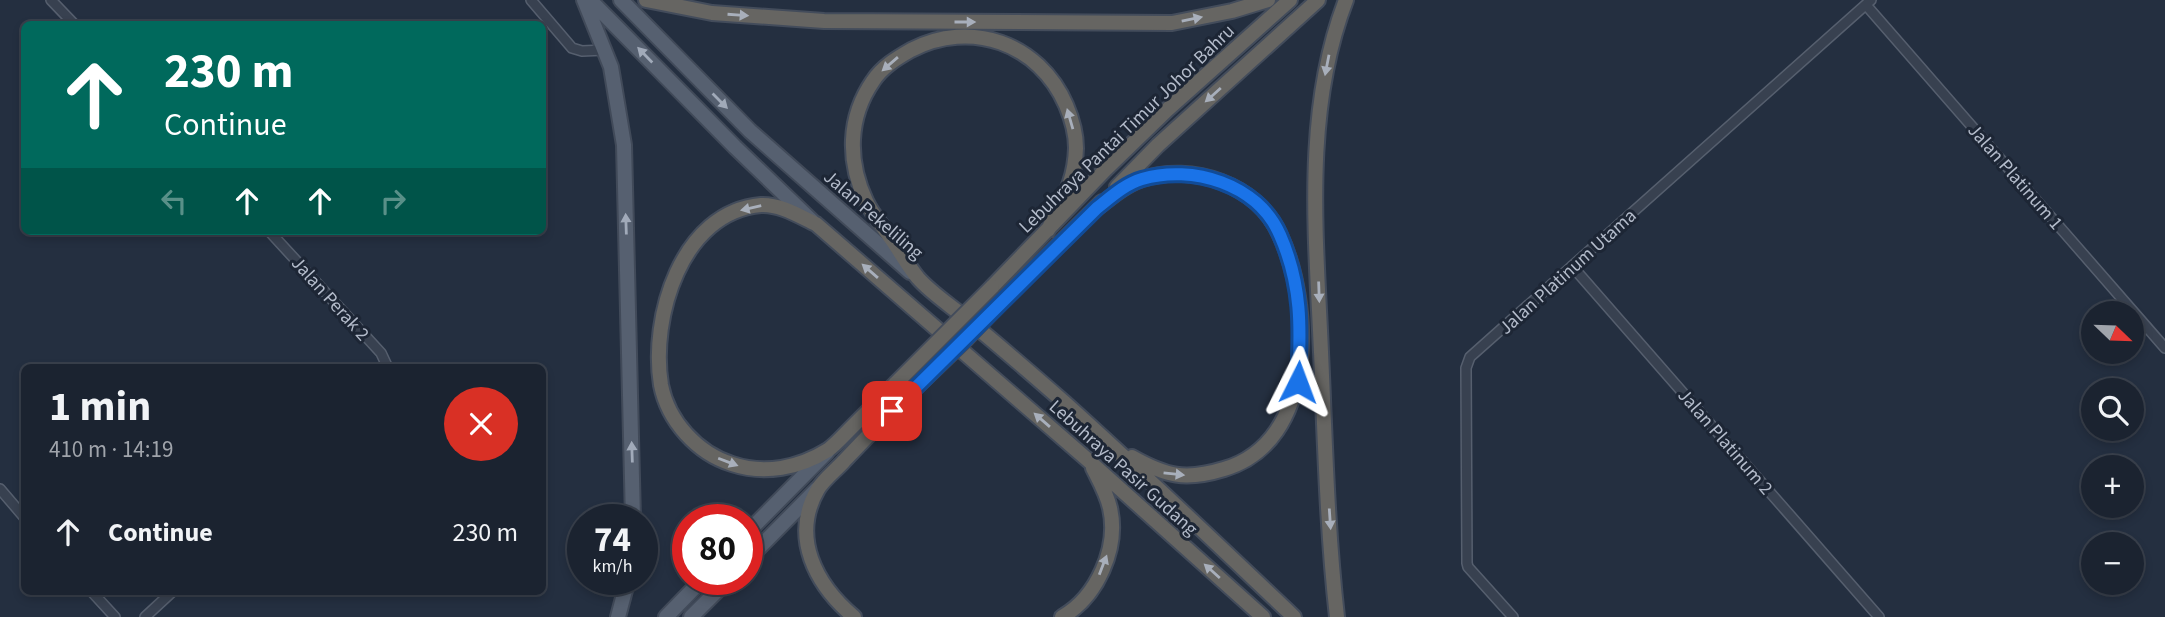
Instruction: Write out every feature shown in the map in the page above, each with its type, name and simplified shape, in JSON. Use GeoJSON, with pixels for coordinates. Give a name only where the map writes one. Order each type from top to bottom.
{"type":"FeatureCollection","features":[{"type":"Feature","properties":{"kind":"highway"},"geometry":{"type":"LineString","coordinates":[[646,0],[712,13],[824,21],[1172,23],[1232,11],[1268,0]]}},
{"type":"Feature","properties":{"kind":"highway","name":"Lebuhraya Pantai Timur Johor Bahru"},"geometry":{"type":"LineString","coordinates":[[830,449],[1106,169],[1168,109],[1290,0]]}},
{"type":"Feature","properties":{"kind":"highway","name":"Lebuhraya Pantai Timur Johor Bahru"},"geometry":{"type":"LineString","coordinates":[[818,488],[1158,145],[1318,0]]}},
{"type":"Feature","properties":{"kind":"highway"},"geometry":{"type":"LineString","coordinates":[[1337,617],[1325,435],[1317,189],[1318,111],[1331,44],[1346,0]]}},
{"type":"Feature","properties":{"kind":"highway"},"geometry":{"type":"LineString","coordinates":[[919,280],[867,204],[853,160],[853,131],[858,106],[874,79],[895,58],[929,41],[951,36],[976,36],[1006,44],[1037,63],[1058,88],[1072,120],[1076,144],[1074,169],[1068,192],[1048,230]]}},
{"type":"Feature","properties":{"kind":"highway"},"geometry":{"type":"LineString","coordinates":[[1097,208],[1124,188],[1142,179],[1188,174],[1211,177],[1234,188],[1251,198],[1279,231],[1295,279],[1300,313],[1298,382],[1288,412],[1274,435],[1251,456],[1232,467],[1206,475],[1177,475],[1164,473],[1113,446]]}},
{"type":"Feature","properties":{"kind":"highway","name":"Lebuhraya Pasir Gudang"},"geometry":{"type":"LineString","coordinates":[[830,449],[802,463],[778,469],[741,467],[708,454],[682,430],[668,406],[661,385],[661,341],[669,294],[688,249],[701,234],[730,214],[762,205],[787,211],[816,224],[1089,461],[1263,617]]}},
{"type":"Feature","properties":{"kind":"highway","name":"Jalan Pekeliling"},"geometry":{"type":"LineString","coordinates":[[919,280],[1016,360],[1113,446]]}},
{"type":"Feature","properties":{"kind":"highway","name":"Lebuhraya Pasir Gudang"},"geometry":{"type":"LineString","coordinates":[[1113,446],[1294,617]]}},
{"type":"Feature","properties":{"kind":"highway"},"geometry":{"type":"LineString","coordinates":[[1062,617],[1070,613],[1090,592],[1110,548],[1110,507],[1089,461]]}},
{"type":"Feature","properties":{"kind":"highway"},"geometry":{"type":"LineString","coordinates":[[818,488],[805,527],[807,547],[828,591],[854,617]]}},
{"type":"Feature","properties":{"kind":"main road"},"geometry":{"type":"LineString","coordinates":[[584,0],[605,50],[615,88],[624,145],[633,504]]}},
{"type":"Feature","properties":{"kind":"main road"},"geometry":{"type":"LineString","coordinates":[[590,0],[735,147],[816,224]]}},
{"type":"Feature","properties":{"kind":"main road","name":"Jalan Pekeliling"},"geometry":{"type":"LineString","coordinates":[[621,0],[750,131],[919,280]]}},
{"type":"Feature","properties":{"kind":"main road"},"geometry":{"type":"LineString","coordinates":[[763,517],[830,449]]}},
{"type":"Feature","properties":{"kind":"main road"},"geometry":{"type":"LineString","coordinates":[[763,544],[818,488]]}},
{"type":"Feature","properties":{"kind":"main road"},"geometry":{"type":"LineString","coordinates":[[618,617],[624,595]]}},
{"type":"Feature","properties":{"kind":"main road"},"geometry":{"type":"LineString","coordinates":[[666,617],[687,595]]}},
{"type":"Feature","properties":{"kind":"main road"},"geometry":{"type":"LineString","coordinates":[[691,617],[713,595]]}},
{"type":"Feature","properties":{"kind":"street"},"geometry":{"type":"LineString","coordinates":[[51,0],[71,21]]}},
{"type":"Feature","properties":{"kind":"street"},"geometry":{"type":"LineString","coordinates":[[531,0],[572,48],[582,51],[605,50]]}},
{"type":"Feature","properties":{"kind":"street","name":"Jalan Platinum Utama"},"geometry":{"type":"LineString","coordinates":[[1513,617],[1466,563],[1466,368],[1469,358],[1869,2]]}},
{"type":"Feature","properties":{"kind":"street","name":"Jalan Platinum 1"},"geometry":{"type":"LineString","coordinates":[[1869,2],[2165,348]]}},
{"type":"Feature","properties":{"kind":"street","name":"Jalan Perak 2"},"geometry":{"type":"LineString","coordinates":[[273,235],[381,353],[387,364]]}},
{"type":"Feature","properties":{"kind":"street","name":"Jalan Platinum 2"},"geometry":{"type":"LineString","coordinates":[[1572,266],[1879,617]]}},
{"type":"Feature","properties":{"kind":"street"},"geometry":{"type":"LineString","coordinates":[[0,489],[21,514]]}},
{"type":"Feature","properties":{"kind":"street"},"geometry":{"type":"LineString","coordinates":[[95,595],[115,617]]}},
{"type":"Feature","properties":{"kind":"street"},"geometry":{"type":"LineString","coordinates":[[145,617],[169,595]]}},
{"type":"Feature","properties":{"kind":"route"},"geometry":{"type":"LineString","coordinates":[[892,411],[1097,208],[1124,188],[1142,179],[1188,174],[1211,177],[1251,198],[1279,231],[1295,279],[1300,313],[1298,382]]}}]}
